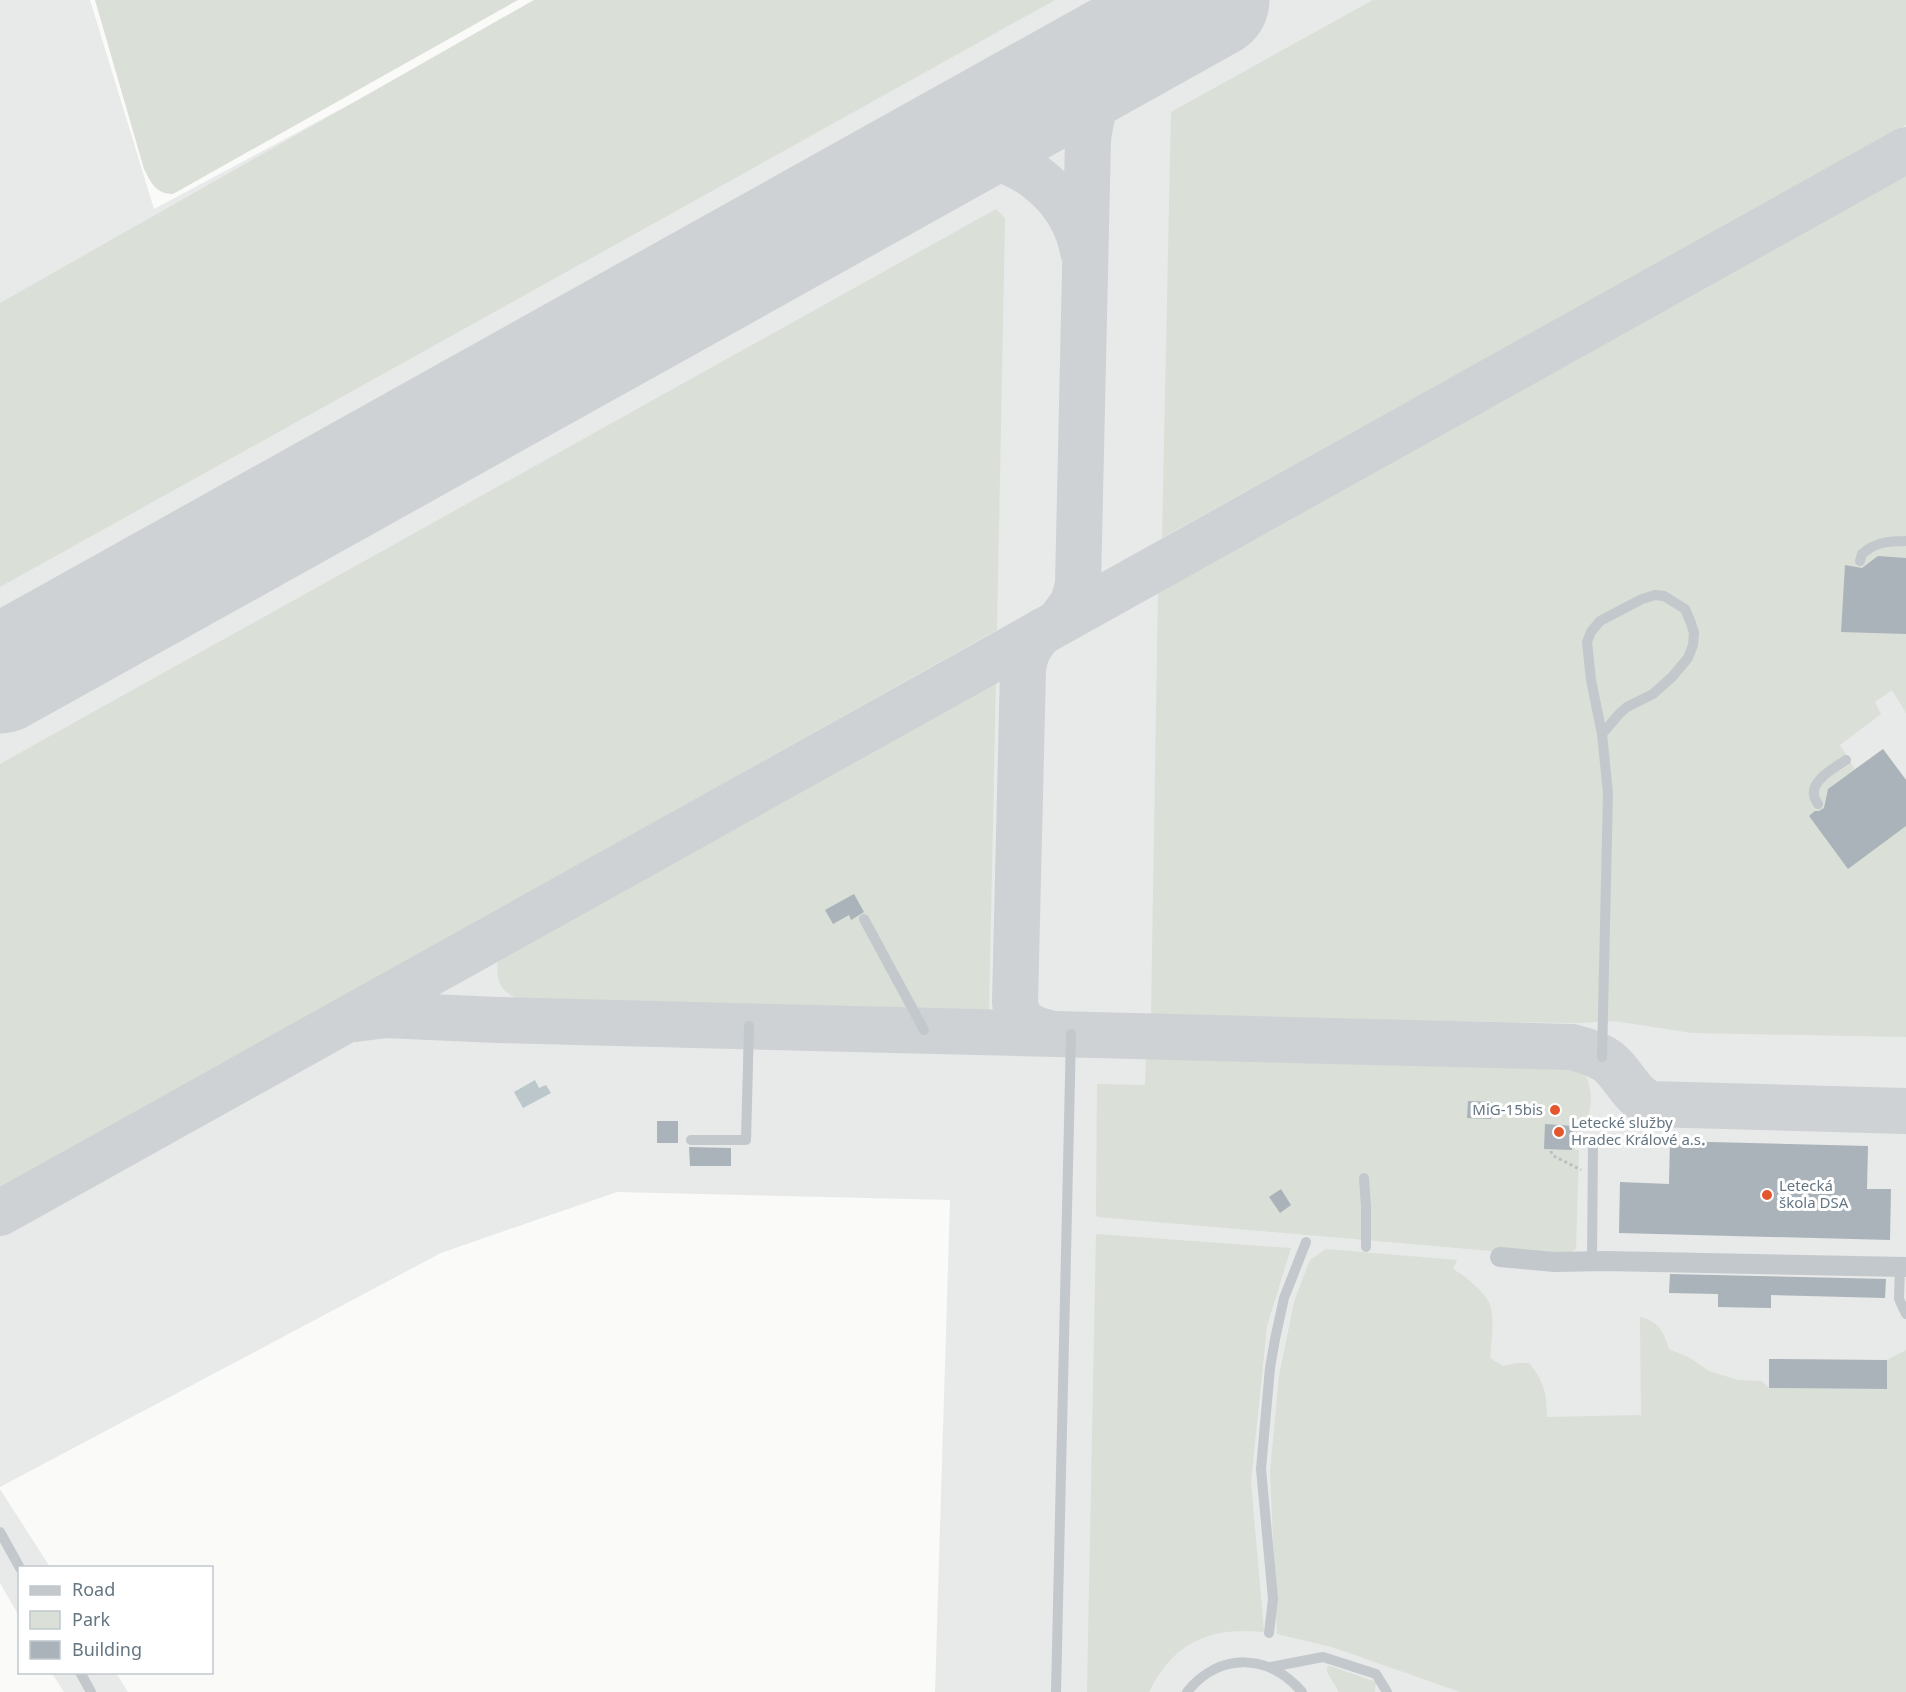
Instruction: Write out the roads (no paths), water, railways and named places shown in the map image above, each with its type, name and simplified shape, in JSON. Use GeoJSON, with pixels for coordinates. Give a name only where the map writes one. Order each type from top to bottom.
{"type":"FeatureCollection","features":[{"type":"Feature","properties":{"kind":"street"},"geometry":{"type":"LineString","coordinates":[[1500,1257],[1555,1262],[1903,1267]]}},
{"type":"Feature","properties":{"kind":"lane"},"geometry":{"type":"LineString","coordinates":[[1860,561],[1862,554],[1876,544],[1906,541]]}},
{"type":"Feature","properties":{"kind":"lane"},"geometry":{"type":"LineString","coordinates":[[1602,734],[1620,713],[1653,694],[1688,658],[1693,645],[1694,633],[1691,623],[1684,609],[1664,596],[1655,595],[1642,599],[1600,621],[1591,632],[1587,642],[1587,656],[1602,734],[1608,793],[1602,1057]]}},
{"type":"Feature","properties":{"kind":"lane"},"geometry":{"type":"LineString","coordinates":[[1818,804],[1814,795],[1815,787],[1822,778],[1846,760]]}},
{"type":"Feature","properties":{"kind":"lane"},"geometry":{"type":"LineString","coordinates":[[864,919],[924,1030]]}},
{"type":"Feature","properties":{"kind":"lane"},"geometry":{"type":"LineString","coordinates":[[691,1140],[746,1140],[748,1026]]}},
{"type":"Feature","properties":{"kind":"lane"},"geometry":{"type":"LineString","coordinates":[[1056,1692],[1071,1034]]}},
{"type":"Feature","properties":{"kind":"lane"},"geometry":{"type":"LineString","coordinates":[[1592,1261],[1593,1139]]}},
{"type":"Feature","properties":{"kind":"lane"},"geometry":{"type":"LineString","coordinates":[[1364,1178],[1366,1247]]}},
{"type":"Feature","properties":{"kind":"lane"},"geometry":{"type":"LineString","coordinates":[[1269,1633],[1273,1599],[1261,1469],[1270,1368],[1284,1298],[1306,1242]]}},
{"type":"Feature","properties":{"kind":"lane"},"geometry":{"type":"LineString","coordinates":[[1903,1267],[1899,1299],[1906,1314]]}},
{"type":"Feature","properties":{"kind":"lane"},"geometry":{"type":"LineString","coordinates":[[0,1532],[19,1566]]}},
{"type":"Feature","properties":{"kind":"lane"},"geometry":{"type":"LineString","coordinates":[[1271,1667],[1323,1657],[1376,1674],[1387,1692]]}},
{"type":"Feature","properties":{"kind":"lane"},"geometry":{"type":"LineString","coordinates":[[1187,1692],[1197,1680],[1213,1669],[1232,1663],[1252,1662],[1271,1667],[1288,1678],[1302,1692]]}},
{"type":"Feature","properties":{"kind":"lane"},"geometry":{"type":"LineString","coordinates":[[81,1674],[91,1692]]}},
{"type":"Feature","properties":{"kind":"place","name":"MiG-15bis"},"geometry":{"type":"Point","coordinates":[1555,1110]}},
{"type":"Feature","properties":{"kind":"place","name":"Letecké služby Hradec Králové a.s."},"geometry":{"type":"Point","coordinates":[1559,1132]}},
{"type":"Feature","properties":{"kind":"place","name":"Letecká škola DSA"},"geometry":{"type":"Point","coordinates":[1767,1195]}}]}
